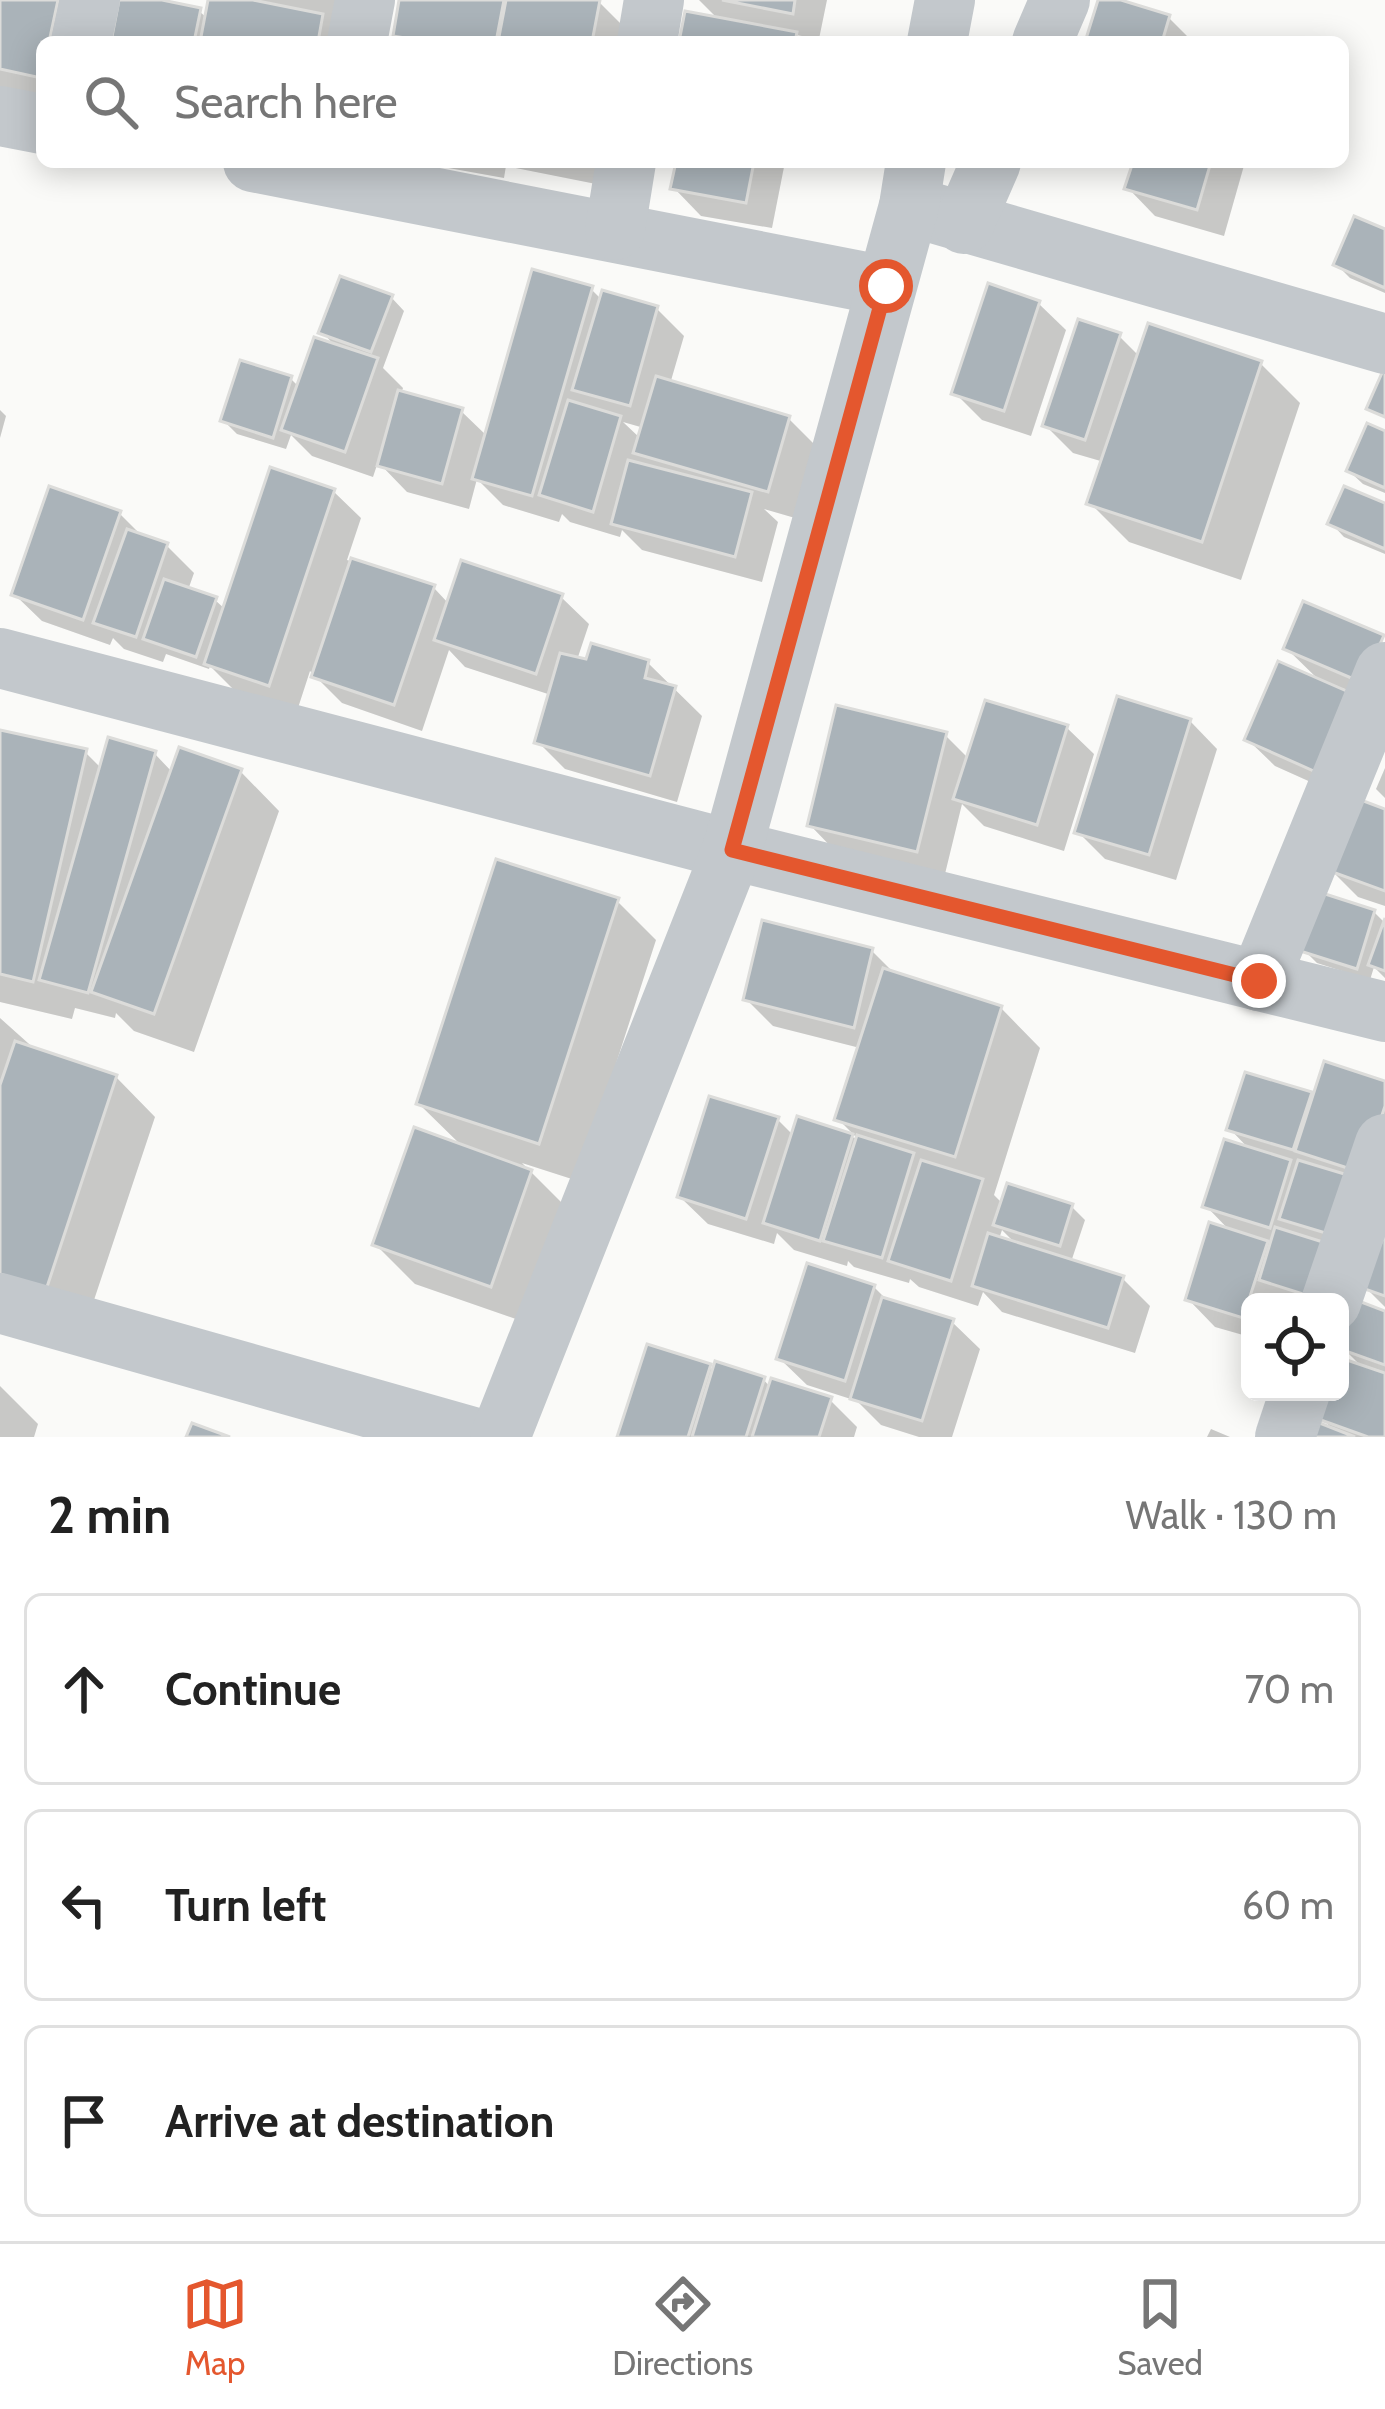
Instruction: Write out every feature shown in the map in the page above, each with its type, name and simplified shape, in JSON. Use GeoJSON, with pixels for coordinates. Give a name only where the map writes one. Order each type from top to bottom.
{"type":"FeatureCollection","features":[{"type":"Feature","properties":{"kind":"street"},"geometry":{"type":"LineString","coordinates":[[82,36],[90,0]]}},
{"type":"Feature","properties":{"kind":"street"},"geometry":{"type":"LineString","coordinates":[[358,36],[365,0]]}},
{"type":"Feature","properties":{"kind":"street"},"geometry":{"type":"LineString","coordinates":[[648,36],[654,0]]}},
{"type":"Feature","properties":{"kind":"street"},"geometry":{"type":"LineString","coordinates":[[938,36],[944,0]]}},
{"type":"Feature","properties":{"kind":"street"},"geometry":{"type":"LineString","coordinates":[[1045,36],[1060,0]]}},
{"type":"Feature","properties":{"kind":"street"},"geometry":{"type":"LineString","coordinates":[[0,116],[36,123]]}},
{"type":"Feature","properties":{"kind":"street"},"geometry":{"type":"LineString","coordinates":[[615,230],[625,168]]}},
{"type":"Feature","properties":{"kind":"street"},"geometry":{"type":"LineString","coordinates":[[500,1437],[732,850],[886,286],[930,197],[981,168]]}},
{"type":"Feature","properties":{"kind":"street"},"geometry":{"type":"LineString","coordinates":[[331,169],[886,286]]}},
{"type":"Feature","properties":{"kind":"street"},"geometry":{"type":"LineString","coordinates":[[930,197],[1385,344]]}},
{"type":"Feature","properties":{"kind":"street"},"geometry":{"type":"LineString","coordinates":[[0,658],[732,850],[1385,1012]]}},
{"type":"Feature","properties":{"kind":"street"},"geometry":{"type":"LineString","coordinates":[[1259,981],[1385,672]]}},
{"type":"Feature","properties":{"kind":"street"},"geometry":{"type":"LineString","coordinates":[[1334,1293],[1385,1144]]}},
{"type":"Feature","properties":{"kind":"street"},"geometry":{"type":"LineString","coordinates":[[0,1303],[472,1437]]}},
{"type":"Feature","properties":{"kind":"street"},"geometry":{"type":"LineString","coordinates":[[1285,1437],[1297,1401]]}},
{"type":"Feature","properties":{"kind":"building"},"geometry":{"type":"Polygon","coordinates":[[[0,0],[58,0],[50,36],[36,36],[36,77],[0,69],[0,0]]]}},
{"type":"Feature","properties":{"kind":"building"},"geometry":{"type":"Polygon","coordinates":[[[119,0],[162,0],[201,8],[195,36],[112,36],[119,0]]]}},
{"type":"Feature","properties":{"kind":"building"},"geometry":{"type":"Polygon","coordinates":[[[208,0],[253,0],[323,14],[319,36],[201,36],[208,0]]]}},
{"type":"Feature","properties":{"kind":"building"},"geometry":{"type":"Polygon","coordinates":[[[399,0],[504,0],[497,36],[393,36],[399,0]]]}},
{"type":"Feature","properties":{"kind":"building"},"geometry":{"type":"Polygon","coordinates":[[[506,0],[600,0],[593,36],[499,36],[506,0]]]}},
{"type":"Feature","properties":{"kind":"building"},"geometry":{"type":"Polygon","coordinates":[[[722,0],[795,0],[793,14],[722,0]]]}},
{"type":"Feature","properties":{"kind":"building"},"geometry":{"type":"Polygon","coordinates":[[[1098,0],[1121,0],[1170,15],[1164,36],[1087,36],[1098,0]]]}},
{"type":"Feature","properties":{"kind":"building"},"geometry":{"type":"Polygon","coordinates":[[[685,11],[797,32],[796,36],[680,36],[685,11]]]}},
{"type":"Feature","properties":{"kind":"building"},"geometry":{"type":"Polygon","coordinates":[[[675,168],[753,168],[746,203],[670,189],[675,168]]]}},
{"type":"Feature","properties":{"kind":"building"},"geometry":{"type":"Polygon","coordinates":[[[1131,168],[1209,168],[1197,210],[1124,189],[1131,168]]]}},
{"type":"Feature","properties":{"kind":"building"},"geometry":{"type":"Polygon","coordinates":[[[1354,216],[1385,229],[1385,288],[1333,265],[1354,216]]]}},
{"type":"Feature","properties":{"kind":"building"},"geometry":{"type":"Polygon","coordinates":[[[532,269],[593,286],[532,496],[472,479],[532,269]]]}},
{"type":"Feature","properties":{"kind":"building"},"geometry":{"type":"Polygon","coordinates":[[[340,276],[393,295],[371,352],[318,333],[340,276]]]}},
{"type":"Feature","properties":{"kind":"building"},"geometry":{"type":"Polygon","coordinates":[[[988,283],[1040,301],[1004,411],[951,394],[988,283]]]}},
{"type":"Feature","properties":{"kind":"building"},"geometry":{"type":"Polygon","coordinates":[[[602,290],[658,306],[630,406],[572,390],[602,290]]]}},
{"type":"Feature","properties":{"kind":"building"},"geometry":{"type":"Polygon","coordinates":[[[1078,319],[1121,333],[1085,440],[1042,426],[1078,319]]]}},
{"type":"Feature","properties":{"kind":"building"},"geometry":{"type":"Polygon","coordinates":[[[1148,323],[1262,361],[1202,542],[1086,504],[1148,323]]]}},
{"type":"Feature","properties":{"kind":"building"},"geometry":{"type":"Polygon","coordinates":[[[314,337],[378,358],[345,452],[281,430],[314,337]]]}},
{"type":"Feature","properties":{"kind":"building"},"geometry":{"type":"Polygon","coordinates":[[[240,360],[292,376],[273,438],[220,421],[240,360]]]}},
{"type":"Feature","properties":{"kind":"building"},"geometry":{"type":"Polygon","coordinates":[[[1385,366],[1385,417],[1366,409],[1385,366]]]}},
{"type":"Feature","properties":{"kind":"building"},"geometry":{"type":"Polygon","coordinates":[[[656,376],[790,416],[768,492],[633,453],[656,376]]]}},
{"type":"Feature","properties":{"kind":"building"},"geometry":{"type":"Polygon","coordinates":[[[398,390],[463,408],[442,484],[377,466],[398,390]]]}},
{"type":"Feature","properties":{"kind":"building"},"geometry":{"type":"Polygon","coordinates":[[[568,400],[621,416],[593,512],[539,495],[568,400]]]}},
{"type":"Feature","properties":{"kind":"building"},"geometry":{"type":"Polygon","coordinates":[[[1367,423],[1385,431],[1385,488],[1346,471],[1367,423]]]}},
{"type":"Feature","properties":{"kind":"building"},"geometry":{"type":"Polygon","coordinates":[[[628,460],[752,492],[735,557],[611,524],[628,460]]]}},
{"type":"Feature","properties":{"kind":"building"},"geometry":{"type":"Polygon","coordinates":[[[270,467],[335,489],[269,686],[204,664],[270,467]]]}},
{"type":"Feature","properties":{"kind":"building"},"geometry":{"type":"Polygon","coordinates":[[[49,486],[121,511],[83,620],[11,595],[49,486]]]}},
{"type":"Feature","properties":{"kind":"building"},"geometry":{"type":"Polygon","coordinates":[[[1344,486],[1385,503],[1385,549],[1327,524],[1344,486]]]}},
{"type":"Feature","properties":{"kind":"building"},"geometry":{"type":"Polygon","coordinates":[[[127,529],[168,543],[136,637],[93,623],[127,529]]]}},
{"type":"Feature","properties":{"kind":"building"},"geometry":{"type":"Polygon","coordinates":[[[351,558],[435,585],[394,705],[311,677],[351,558]]]}},
{"type":"Feature","properties":{"kind":"building"},"geometry":{"type":"Polygon","coordinates":[[[461,560],[563,594],[536,674],[434,640],[461,560]]]}},
{"type":"Feature","properties":{"kind":"building"},"geometry":{"type":"Polygon","coordinates":[[[164,579],[217,597],[196,657],[143,639],[164,579]]]}},
{"type":"Feature","properties":{"kind":"building"},"geometry":{"type":"Polygon","coordinates":[[[1303,601],[1384,635],[1363,683],[1283,649],[1303,601]]]}},
{"type":"Feature","properties":{"kind":"building"},"geometry":{"type":"Polygon","coordinates":[[[591,643],[649,660],[645,678],[676,686],[650,776],[534,743],[560,653],[586,659],[591,643]]]}},
{"type":"Feature","properties":{"kind":"building"},"geometry":{"type":"Polygon","coordinates":[[[1278,661],[1351,693],[1316,772],[1244,740],[1278,661]]]}},
{"type":"Feature","properties":{"kind":"building"},"geometry":{"type":"Polygon","coordinates":[[[1117,696],[1191,719],[1149,855],[1074,833],[1117,696]]]}},
{"type":"Feature","properties":{"kind":"building"},"geometry":{"type":"Polygon","coordinates":[[[985,700],[1068,725],[1037,825],[953,799],[985,700]]]}},
{"type":"Feature","properties":{"kind":"building"},"geometry":{"type":"Polygon","coordinates":[[[836,705],[947,732],[917,852],[807,826],[836,705]]]}},
{"type":"Feature","properties":{"kind":"building"},"geometry":{"type":"Polygon","coordinates":[[[0,730],[87,749],[33,982],[0,974],[0,730]]]}},
{"type":"Feature","properties":{"kind":"building"},"geometry":{"type":"Polygon","coordinates":[[[108,737],[156,751],[88,993],[39,980],[108,737]]]}},
{"type":"Feature","properties":{"kind":"building"},"geometry":{"type":"Polygon","coordinates":[[[179,747],[242,769],[154,1014],[91,992],[179,747]]]}},
{"type":"Feature","properties":{"kind":"building"},"geometry":{"type":"Polygon","coordinates":[[[1353,797],[1385,809],[1385,891],[1327,870],[1353,797]]]}},
{"type":"Feature","properties":{"kind":"building"},"geometry":{"type":"Polygon","coordinates":[[[496,859],[619,898],[539,1144],[416,1104],[496,859]]]}},
{"type":"Feature","properties":{"kind":"building"},"geometry":{"type":"Polygon","coordinates":[[[1319,892],[1375,910],[1357,969],[1300,951],[1319,892]]]}},
{"type":"Feature","properties":{"kind":"building"},"geometry":{"type":"Polygon","coordinates":[[[1385,918],[1385,971],[1368,965],[1385,918]]]}},
{"type":"Feature","properties":{"kind":"building"},"geometry":{"type":"Polygon","coordinates":[[[762,920],[873,948],[854,1028],[743,1000],[762,920]]]}},
{"type":"Feature","properties":{"kind":"building"},"geometry":{"type":"Polygon","coordinates":[[[883,968],[1002,1006],[955,1157],[834,1120],[883,968]]]}},
{"type":"Feature","properties":{"kind":"building"},"geometry":{"type":"Polygon","coordinates":[[[15,1041],[117,1075],[46,1290],[0,1274],[0,1085],[15,1041]]]}},
{"type":"Feature","properties":{"kind":"building"},"geometry":{"type":"Polygon","coordinates":[[[1324,1061],[1385,1081],[1385,1106],[1363,1173],[1295,1151],[1324,1061]]]}},
{"type":"Feature","properties":{"kind":"building"},"geometry":{"type":"Polygon","coordinates":[[[1245,1072],[1312,1092],[1293,1150],[1226,1130],[1245,1072]]]}},
{"type":"Feature","properties":{"kind":"building"},"geometry":{"type":"Polygon","coordinates":[[[709,1096],[779,1117],[746,1219],[677,1197],[709,1096]]]}},
{"type":"Feature","properties":{"kind":"building"},"geometry":{"type":"Polygon","coordinates":[[[797,1116],[853,1134],[820,1241],[763,1223],[797,1116]]]}},
{"type":"Feature","properties":{"kind":"building"},"geometry":{"type":"Polygon","coordinates":[[[414,1127],[532,1170],[491,1287],[372,1245],[414,1127]]]}},
{"type":"Feature","properties":{"kind":"building"},"geometry":{"type":"Polygon","coordinates":[[[857,1135],[914,1153],[882,1258],[823,1241],[857,1135]]]}},
{"type":"Feature","properties":{"kind":"building"},"geometry":{"type":"Polygon","coordinates":[[[1224,1139],[1291,1160],[1270,1228],[1202,1207],[1224,1139]]]}},
{"type":"Feature","properties":{"kind":"building"},"geometry":{"type":"Polygon","coordinates":[[[921,1160],[983,1179],[951,1281],[888,1261],[921,1160]]]}},
{"type":"Feature","properties":{"kind":"building"},"geometry":{"type":"Polygon","coordinates":[[[1298,1160],[1361,1179],[1342,1238],[1279,1219],[1298,1160]]]}},
{"type":"Feature","properties":{"kind":"building"},"geometry":{"type":"Polygon","coordinates":[[[1007,1183],[1073,1204],[1060,1246],[993,1225],[1007,1183]]]}},
{"type":"Feature","properties":{"kind":"building"},"geometry":{"type":"Polygon","coordinates":[[[1209,1222],[1268,1241],[1251,1293],[1241,1293],[1241,1317],[1185,1300],[1209,1222]]]}},
{"type":"Feature","properties":{"kind":"building"},"geometry":{"type":"Polygon","coordinates":[[[1275,1227],[1342,1248],[1328,1293],[1300,1293],[1259,1280],[1275,1227]]]}},
{"type":"Feature","properties":{"kind":"building"},"geometry":{"type":"Polygon","coordinates":[[[988,1233],[1124,1276],[1108,1328],[972,1286],[988,1233]]]}},
{"type":"Feature","properties":{"kind":"building"},"geometry":{"type":"Polygon","coordinates":[[[1385,1233],[1385,1296],[1362,1288],[1385,1233]]]}},
{"type":"Feature","properties":{"kind":"building"},"geometry":{"type":"Polygon","coordinates":[[[807,1263],[875,1285],[845,1381],[776,1359],[807,1263]]]}},
{"type":"Feature","properties":{"kind":"building"},"geometry":{"type":"Polygon","coordinates":[[[882,1297],[954,1319],[922,1421],[850,1399],[882,1297]]]}},
{"type":"Feature","properties":{"kind":"building"},"geometry":{"type":"Polygon","coordinates":[[[1356,1300],[1385,1311],[1385,1365],[1349,1352],[1349,1321],[1356,1300]]]}},
{"type":"Feature","properties":{"kind":"building"},"geometry":{"type":"Polygon","coordinates":[[[647,1344],[711,1364],[688,1437],[617,1437],[647,1344]]]}},
{"type":"Feature","properties":{"kind":"building"},"geometry":{"type":"Polygon","coordinates":[[[715,1361],[765,1377],[746,1437],[692,1437],[715,1361]]]}},
{"type":"Feature","properties":{"kind":"building"},"geometry":{"type":"Polygon","coordinates":[[[1349,1361],[1385,1373],[1385,1437],[1368,1437],[1318,1419],[1325,1401],[1349,1401],[1349,1361]]]}},
{"type":"Feature","properties":{"kind":"building"},"geometry":{"type":"Polygon","coordinates":[[[771,1378],[832,1397],[819,1437],[752,1437],[771,1378]]]}},
{"type":"Feature","properties":{"kind":"building"},"geometry":{"type":"Polygon","coordinates":[[[1307,1418],[1355,1437],[1299,1437],[1307,1418]]]}},
{"type":"Feature","properties":{"kind":"building"},"geometry":{"type":"Polygon","coordinates":[[[192,1423],[230,1437],[186,1437],[192,1423]]]}},
{"type":"Feature","properties":{"kind":"route"},"geometry":{"type":"LineString","coordinates":[[886,286],[732,850],[1259,981]]}}]}
